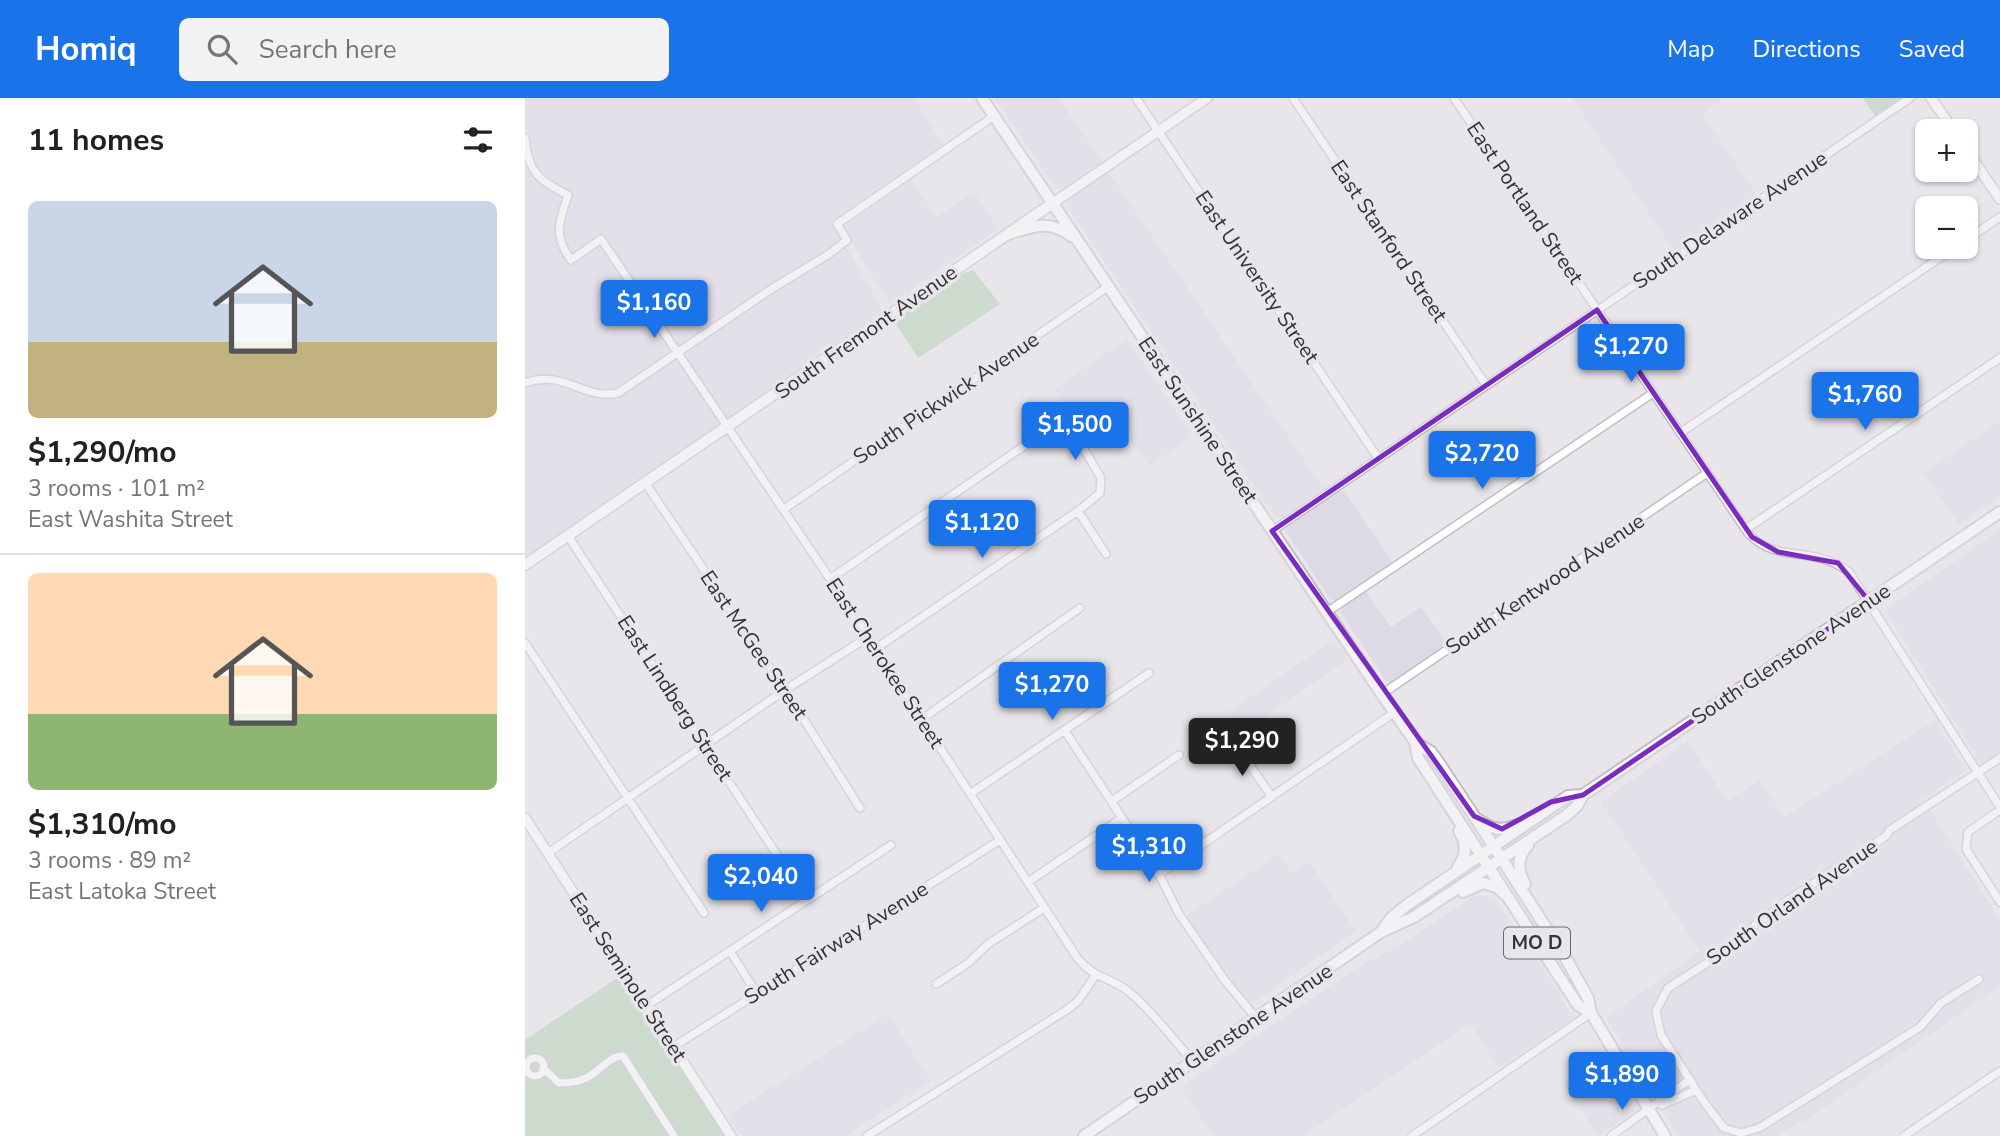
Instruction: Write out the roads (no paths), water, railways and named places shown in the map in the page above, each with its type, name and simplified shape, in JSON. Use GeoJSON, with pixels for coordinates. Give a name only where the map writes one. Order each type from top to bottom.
{"type":"FeatureCollection","features":[{"type":"Feature","properties":{"kind":"main road","name":"East Sunshine Street"},"geometry":{"type":"LineString","coordinates":[[982,98],[1382,694],[1416,742],[1431,752],[1437,760],[1502,858],[1565,957],[1588,998],[1591,1013],[1665,1136]]}},
{"type":"Feature","properties":{"kind":"main road","name":"South Fremont Avenue"},"geometry":{"type":"LineString","coordinates":[[525,565],[1053,203]]}},
{"type":"Feature","properties":{"kind":"main road"},"geometry":{"type":"LineString","coordinates":[[1008,234],[1037,226],[1054,226],[1079,242]]}},
{"type":"Feature","properties":{"kind":"main road","name":"South Glenstone Avenue"},"geometry":{"type":"LineString","coordinates":[[1084,1136],[1381,932],[1414,917],[1567,815],[1577,806],[1583,795],[2000,512]]}},
{"type":"Feature","properties":{"kind":"main road","name":"East Sunshine Street"},"geometry":{"type":"LineString","coordinates":[[1416,742],[1418,758],[1578,1006],[1591,1013]]}},
{"type":"Feature","properties":{"kind":"main road"},"geometry":{"type":"LineString","coordinates":[[1422,764],[1428,781],[1464,840],[1463,860],[1451,874]]}},
{"type":"Feature","properties":{"kind":"main road","name":"South Glenstone Avenue"},"geometry":{"type":"LineString","coordinates":[[1381,932],[1391,918],[1451,874],[1568,796],[1583,795]]}},
{"type":"Feature","properties":{"kind":"main road"},"geometry":{"type":"LineString","coordinates":[[1474,816],[1492,828],[1506,829],[1551,802],[1561,801]]}},
{"type":"Feature","properties":{"kind":"main road"},"geometry":{"type":"LineString","coordinates":[[1537,835],[1520,857],[1519,870],[1565,957]]}},
{"type":"Feature","properties":{"kind":"main road"},"geometry":{"type":"LineString","coordinates":[[1414,917],[1429,914],[1473,886],[1483,883],[1497,887],[1512,902]]}},
{"type":"Feature","properties":{"kind":"street","name":"East University Street"},"geometry":{"type":"LineString","coordinates":[[1136,98],[1378,457]]}},
{"type":"Feature","properties":{"kind":"street","name":"South Fremont Avenue"},"geometry":{"type":"LineString","coordinates":[[1053,203],[1207,98]]}},
{"type":"Feature","properties":{"kind":"street","name":"East Stanford Street"},"geometry":{"type":"LineString","coordinates":[[1293,98],[1486,385]]}},
{"type":"Feature","properties":{"kind":"street"},"geometry":{"type":"LineString","coordinates":[[1457,101],[1469,98]]}},
{"type":"Feature","properties":{"kind":"street","name":"South Delaware Avenue"},"geometry":{"type":"LineString","coordinates":[[1272,530],[1910,98]]}},
{"type":"Feature","properties":{"kind":"street"},"geometry":{"type":"LineString","coordinates":[[1931,98],[1946,119]]}},
{"type":"Feature","properties":{"kind":"street","name":"East Portland Street"},"geometry":{"type":"LineString","coordinates":[[1457,101],[1746,529],[1756,541],[1772,550],[1819,556],[1849,572],[2000,809]]}},
{"type":"Feature","properties":{"kind":"street"},"geometry":{"type":"LineString","coordinates":[[525,383],[535,379],[558,379],[603,396],[618,393],[829,254],[847,240],[837,224],[994,116]]}},
{"type":"Feature","properties":{"kind":"street","name":"East Cherokee Street"},"geometry":{"type":"LineString","coordinates":[[525,138],[534,172],[546,184],[568,195],[559,220],[558,236],[571,260],[601,239],[784,509],[1078,960],[1095,976],[1119,985],[1136,997],[1194,1062]]}},
{"type":"Feature","properties":{"kind":"street"},"geometry":{"type":"LineString","coordinates":[[1978,167],[2000,199]]}},
{"type":"Feature","properties":{"kind":"street"},"geometry":{"type":"LineString","coordinates":[[1978,232],[2000,217]]}},
{"type":"Feature","properties":{"kind":"street"},"geometry":{"type":"LineString","coordinates":[[1680,433],[1938,259]]}},
{"type":"Feature","properties":{"kind":"street","name":"South Pickwick Avenue"},"geometry":{"type":"LineString","coordinates":[[784,509],[1109,286]]}},
{"type":"Feature","properties":{"kind":"street"},"geometry":{"type":"LineString","coordinates":[[1746,529],[2000,358]]}},
{"type":"Feature","properties":{"kind":"street"},"geometry":{"type":"LineString","coordinates":[[1327,612],[1653,393]]}},
{"type":"Feature","properties":{"kind":"street"},"geometry":{"type":"LineString","coordinates":[[830,579],[1040,435],[1060,432],[1078,439],[1101,478],[1100,493],[1078,512],[875,649]]}},
{"type":"Feature","properties":{"kind":"street","name":"South Kentwood Avenue"},"geometry":{"type":"LineString","coordinates":[[1382,694],[1707,473]]}},
{"type":"Feature","properties":{"kind":"street","name":"East McGee Street"},"geometry":{"type":"LineString","coordinates":[[646,484],[785,690],[860,808]]}},
{"type":"Feature","properties":{"kind":"street"},"geometry":{"type":"LineString","coordinates":[[1078,512],[1106,554]]}},
{"type":"Feature","properties":{"kind":"street","name":"East Lindberg Street"},"geometry":{"type":"LineString","coordinates":[[568,536],[781,861]]}},
{"type":"Feature","properties":{"kind":"street"},"geometry":{"type":"LineString","coordinates":[[922,719],[1080,608]]}},
{"type":"Feature","properties":{"kind":"street"},"geometry":{"type":"LineString","coordinates":[[548,853],[868,636]]}},
{"type":"Feature","properties":{"kind":"street"},"geometry":{"type":"LineString","coordinates":[[525,643],[703,913]]}},
{"type":"Feature","properties":{"kind":"street"},"geometry":{"type":"LineString","coordinates":[[970,793],[1149,673]]}},
{"type":"Feature","properties":{"kind":"street"},"geometry":{"type":"LineString","coordinates":[[1159,874],[1395,712]]}},
{"type":"Feature","properties":{"kind":"street"},"geometry":{"type":"LineString","coordinates":[[1065,731],[1159,874],[1179,914],[1240,1001],[1256,1018]]}},
{"type":"Feature","properties":{"kind":"street"},"geometry":{"type":"LineString","coordinates":[[1235,744],[1272,797]]}},
{"type":"Feature","properties":{"kind":"street"},"geometry":{"type":"LineString","coordinates":[[1112,801],[1179,755]]}},
{"type":"Feature","properties":{"kind":"street","name":"South Orland Avenue"},"geometry":{"type":"LineString","coordinates":[[1979,979],[1941,1003],[1920,1027],[1759,1128],[1741,1133],[1724,1128],[1689,1080],[1661,1035],[1656,1011],[1668,988],[1710,961],[1783,904],[1886,836],[1890,830],[1926,805],[2000,758]]}},
{"type":"Feature","properties":{"kind":"street"},"geometry":{"type":"LineString","coordinates":[[2000,809],[1968,832],[1966,849],[2000,902]]}},
{"type":"Feature","properties":{"kind":"street","name":"East Seminole Street"},"geometry":{"type":"LineString","coordinates":[[525,818],[730,1136]]}},
{"type":"Feature","properties":{"kind":"street"},"geometry":{"type":"LineString","coordinates":[[1028,882],[1122,818]]}},
{"type":"Feature","properties":{"kind":"street","name":"South Fairway Avenue"},"geometry":{"type":"LineString","coordinates":[[673,1047],[1000,839]]}},
{"type":"Feature","properties":{"kind":"street"},"geometry":{"type":"LineString","coordinates":[[646,1006],[891,845]]}},
{"type":"Feature","properties":{"kind":"street"},"geometry":{"type":"LineString","coordinates":[[936,984],[967,964],[988,944],[1044,908]]}},
{"type":"Feature","properties":{"kind":"street"},"geometry":{"type":"LineString","coordinates":[[730,951],[757,994]]}},
{"type":"Feature","properties":{"kind":"street"},"geometry":{"type":"LineString","coordinates":[[867,1136],[1068,1009],[1078,1001],[1095,976]]}},
{"type":"Feature","properties":{"kind":"street"},"geometry":{"type":"LineString","coordinates":[[1412,1136],[1591,1013]]}},
{"type":"Feature","properties":{"kind":"street"},"geometry":{"type":"LineString","coordinates":[[544,1068],[559,1083],[572,1083],[591,1076],[613,1058],[623,1056],[674,1136]]}},
{"type":"Feature","properties":{"kind":"street"},"geometry":{"type":"LineString","coordinates":[[1904,1136],[2000,1071]]}},
{"type":"Feature","properties":{"kind":"street"},"geometry":{"type":"LineString","coordinates":[[1611,1136],[1689,1080]]}},
{"type":"Feature","properties":{"kind":"street"},"geometry":{"type":"LineString","coordinates":[[1649,1111],[1696,1090]]}}]}
